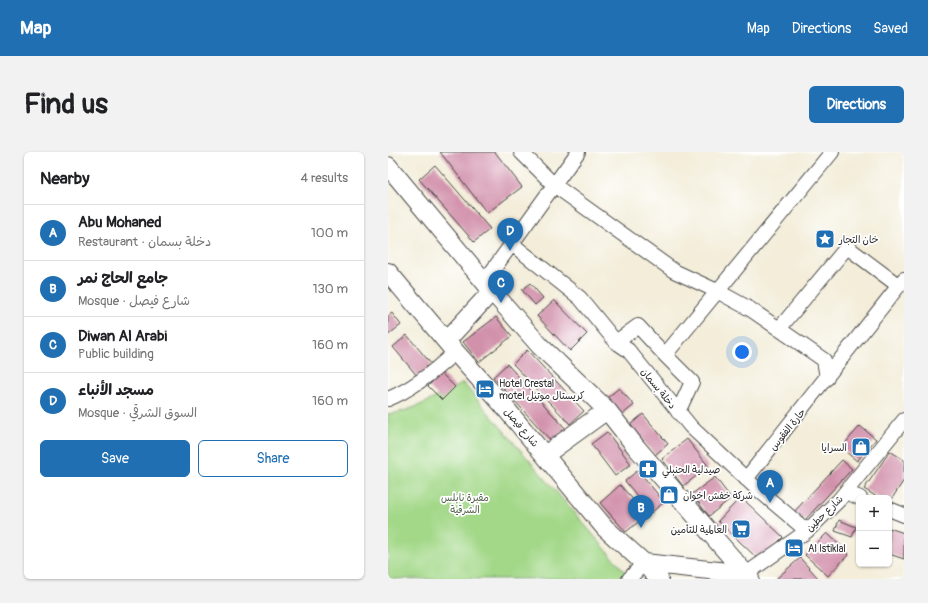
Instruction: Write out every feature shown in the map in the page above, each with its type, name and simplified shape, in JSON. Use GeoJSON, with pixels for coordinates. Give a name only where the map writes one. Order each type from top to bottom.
{"type":"FeatureCollection","features":[{"type":"Feature","properties":{"kind":"main road"},"geometry":{"type":"LineString","coordinates":[[388,166],[540,346],[611,416],[748,577]]}},
{"type":"Feature","properties":{"kind":"main road","name":"شارع فيصل"},"geometry":{"type":"LineString","coordinates":[[388,272],[502,404],[605,528],[644,563],[659,579]]}},
{"type":"Feature","properties":{"kind":"main road"},"geometry":{"type":"LineString","coordinates":[[451,346],[489,286]]}},
{"type":"Feature","properties":{"kind":"main road"},"geometry":{"type":"LineString","coordinates":[[549,460],[611,416]]}},
{"type":"Feature","properties":{"kind":"main road"},"geometry":{"type":"LineString","coordinates":[[644,563],[748,577]]}},
{"type":"Feature","properties":{"kind":"main road"},"geometry":{"type":"LineString","coordinates":[[725,579],[748,577]]}},
{"type":"Feature","properties":{"kind":"street"},"geometry":{"type":"LineString","coordinates":[[521,152],[554,185],[674,271],[717,291],[750,309],[824,360],[827,378]]}},
{"type":"Feature","properties":{"kind":"street"},"geometry":{"type":"LineString","coordinates":[[489,286],[512,244],[578,152]]}},
{"type":"Feature","properties":{"kind":"street"},"geometry":{"type":"LineString","coordinates":[[665,355],[832,152]]}},
{"type":"Feature","properties":{"kind":"street","name":"دخلة بسمان"},"geometry":{"type":"LineString","coordinates":[[512,244],[580,298],[616,342],[628,350],[691,428],[746,479],[807,531]]}},
{"type":"Feature","properties":{"kind":"street"},"geometry":{"type":"LineString","coordinates":[[779,329],[847,247],[901,283]]}},
{"type":"Feature","properties":{"kind":"street","name":"حارة الفقوس"},"geometry":{"type":"LineString","coordinates":[[746,479],[901,283]]}},
{"type":"Feature","properties":{"kind":"street"},"geometry":{"type":"LineString","coordinates":[[616,342],[638,326],[692,382],[678,412]]}},
{"type":"Feature","properties":{"kind":"street"},"geometry":{"type":"LineString","coordinates":[[388,399],[399,394],[437,369],[451,346]]}},
{"type":"Feature","properties":{"kind":"street","name":"شارع حطين"},"geometry":{"type":"LineString","coordinates":[[748,577],[807,531],[839,500],[904,420]]}},
{"type":"Feature","properties":{"kind":"street"},"geometry":{"type":"LineString","coordinates":[[846,492],[856,496]]}},
{"type":"Feature","properties":{"kind":"street"},"geometry":{"type":"LineString","coordinates":[[892,510],[904,515]]}},
{"type":"Feature","properties":{"kind":"street"},"geometry":{"type":"LineString","coordinates":[[629,579],[644,563]]}},
{"type":"Feature","properties":{"kind":"green space","name":"مقبرة نابلس الشرقية"},"geometry":{"type":"Polygon","coordinates":[[[463,383],[626,573],[619,579],[388,579],[388,414],[397,413],[417,406],[463,383]]]}},
{"type":"Feature","properties":{"kind":"building"},"geometry":{"type":"Polygon","coordinates":[[[440,152],[495,152],[522,187],[487,213],[440,152]]]}},
{"type":"Feature","properties":{"kind":"building"},"geometry":{"type":"Polygon","coordinates":[[[435,165],[490,229],[474,242],[419,179],[435,165]]]}},
{"type":"Feature","properties":{"kind":"building"},"geometry":{"type":"Polygon","coordinates":[[[530,283],[543,298],[535,305],[522,290],[530,283]]]}},
{"type":"Feature","properties":{"kind":"building"},"geometry":{"type":"Polygon","coordinates":[[[554,300],[587,334],[570,351],[537,316],[554,300]]]}},
{"type":"Feature","properties":{"kind":"building"},"geometry":{"type":"Polygon","coordinates":[[[392,313],[401,325],[388,335],[388,316],[392,313]]]}},
{"type":"Feature","properties":{"kind":"building"},"geometry":{"type":"Polygon","coordinates":[[[496,317],[512,336],[479,362],[463,342],[496,317]]]}},
{"type":"Feature","properties":{"kind":"building"},"geometry":{"type":"Polygon","coordinates":[[[407,335],[432,365],[418,377],[393,347],[407,335]]]}},
{"type":"Feature","properties":{"kind":"building"},"geometry":{"type":"Polygon","coordinates":[[[527,350],[584,411],[570,424],[513,364],[527,350]]]}},
{"type":"Feature","properties":{"kind":"building"},"geometry":{"type":"Polygon","coordinates":[[[507,364],[566,429],[552,442],[493,377],[507,364]]]}},
{"type":"Feature","properties":{"kind":"building"},"geometry":{"type":"Polygon","coordinates":[[[441,373],[455,387],[442,400],[428,386],[441,373]]]}},
{"type":"Feature","properties":{"kind":"building"},"geometry":{"type":"Polygon","coordinates":[[[619,388],[634,405],[622,415],[607,398],[619,388]]]}},
{"type":"Feature","properties":{"kind":"building"},"geometry":{"type":"Polygon","coordinates":[[[643,414],[668,444],[655,455],[630,425],[643,414]]]}},
{"type":"Feature","properties":{"kind":"building"},"geometry":{"type":"Polygon","coordinates":[[[860,426],[876,439],[857,461],[841,448],[860,426]]]}},
{"type":"Feature","properties":{"kind":"building"},"geometry":{"type":"Polygon","coordinates":[[[607,432],[631,464],[615,476],[591,444],[607,432]]]}},
{"type":"Feature","properties":{"kind":"building"},"geometry":{"type":"Polygon","coordinates":[[[687,439],[709,467],[683,486],[662,459],[687,439]]]}},
{"type":"Feature","properties":{"kind":"building"},"geometry":{"type":"Polygon","coordinates":[[[890,451],[904,460],[904,480],[892,498],[892,495],[874,495],[864,489],[890,451]]]}},
{"type":"Feature","properties":{"kind":"building"},"geometry":{"type":"Polygon","coordinates":[[[842,460],[852,469],[804,521],[794,512],[842,460]]]}},
{"type":"Feature","properties":{"kind":"building"},"geometry":{"type":"Polygon","coordinates":[[[638,470],[664,502],[651,513],[625,481],[638,470]]]}},
{"type":"Feature","properties":{"kind":"building"},"geometry":{"type":"Polygon","coordinates":[[[715,477],[731,498],[709,516],[692,494],[715,477]]]}},
{"type":"Feature","properties":{"kind":"building"},"geometry":{"type":"Polygon","coordinates":[[[620,485],[647,515],[626,532],[600,503],[620,485]]]}},
{"type":"Feature","properties":{"kind":"building"},"geometry":{"type":"Polygon","coordinates":[[[741,497],[783,537],[760,561],[718,521],[741,497]]]}},
{"type":"Feature","properties":{"kind":"building"},"geometry":{"type":"Polygon","coordinates":[[[839,520],[856,527],[852,537],[835,531],[839,520]]]}},
{"type":"Feature","properties":{"kind":"building"},"geometry":{"type":"Polygon","coordinates":[[[892,529],[904,533],[904,559],[892,555],[892,529]]]}},
{"type":"Feature","properties":{"kind":"building"},"geometry":{"type":"Polygon","coordinates":[[[827,533],[849,554],[828,576],[805,555],[827,533]]]}},
{"type":"Feature","properties":{"kind":"building"},"geometry":{"type":"Polygon","coordinates":[[[800,558],[819,579],[776,579],[800,558]]]}},
{"type":"Feature","properties":{"kind":"place","name":"خان التجار"},"geometry":{"type":"Point","coordinates":[825,239]}},
{"type":"Feature","properties":{"kind":"place","name":"مسجد الأنباء"},"geometry":{"type":"Point","coordinates":[510,251]}},
{"type":"Feature","properties":{"kind":"place","name":"Diwan Al Arabi"},"geometry":{"type":"Point","coordinates":[501,303]}},
{"type":"Feature","properties":{"kind":"place","name":"Hotel Crestal motel كريستال موتيل"},"geometry":{"type":"Point","coordinates":[485,389]}},
{"type":"Feature","properties":{"kind":"place","name":"السرايا"},"geometry":{"type":"Point","coordinates":[861,447]}},
{"type":"Feature","properties":{"kind":"place","name":"صيدلية الحنبلي"},"geometry":{"type":"Point","coordinates":[648,469]}},
{"type":"Feature","properties":{"kind":"place","name":"شركة خفش اخوان"},"geometry":{"type":"Point","coordinates":[669,495]}},
{"type":"Feature","properties":{"kind":"place","name":"Abu Mohaned"},"geometry":{"type":"Point","coordinates":[770,503]}},
{"type":"Feature","properties":{"kind":"place","name":"جامع الحاج نمر"},"geometry":{"type":"Point","coordinates":[641,528]}},
{"type":"Feature","properties":{"kind":"place","name":"العالمية للتأمين"},"geometry":{"type":"Point","coordinates":[741,529]}},
{"type":"Feature","properties":{"kind":"place","name":"Al Istiklal"},"geometry":{"type":"Point","coordinates":[794,548]}}]}
